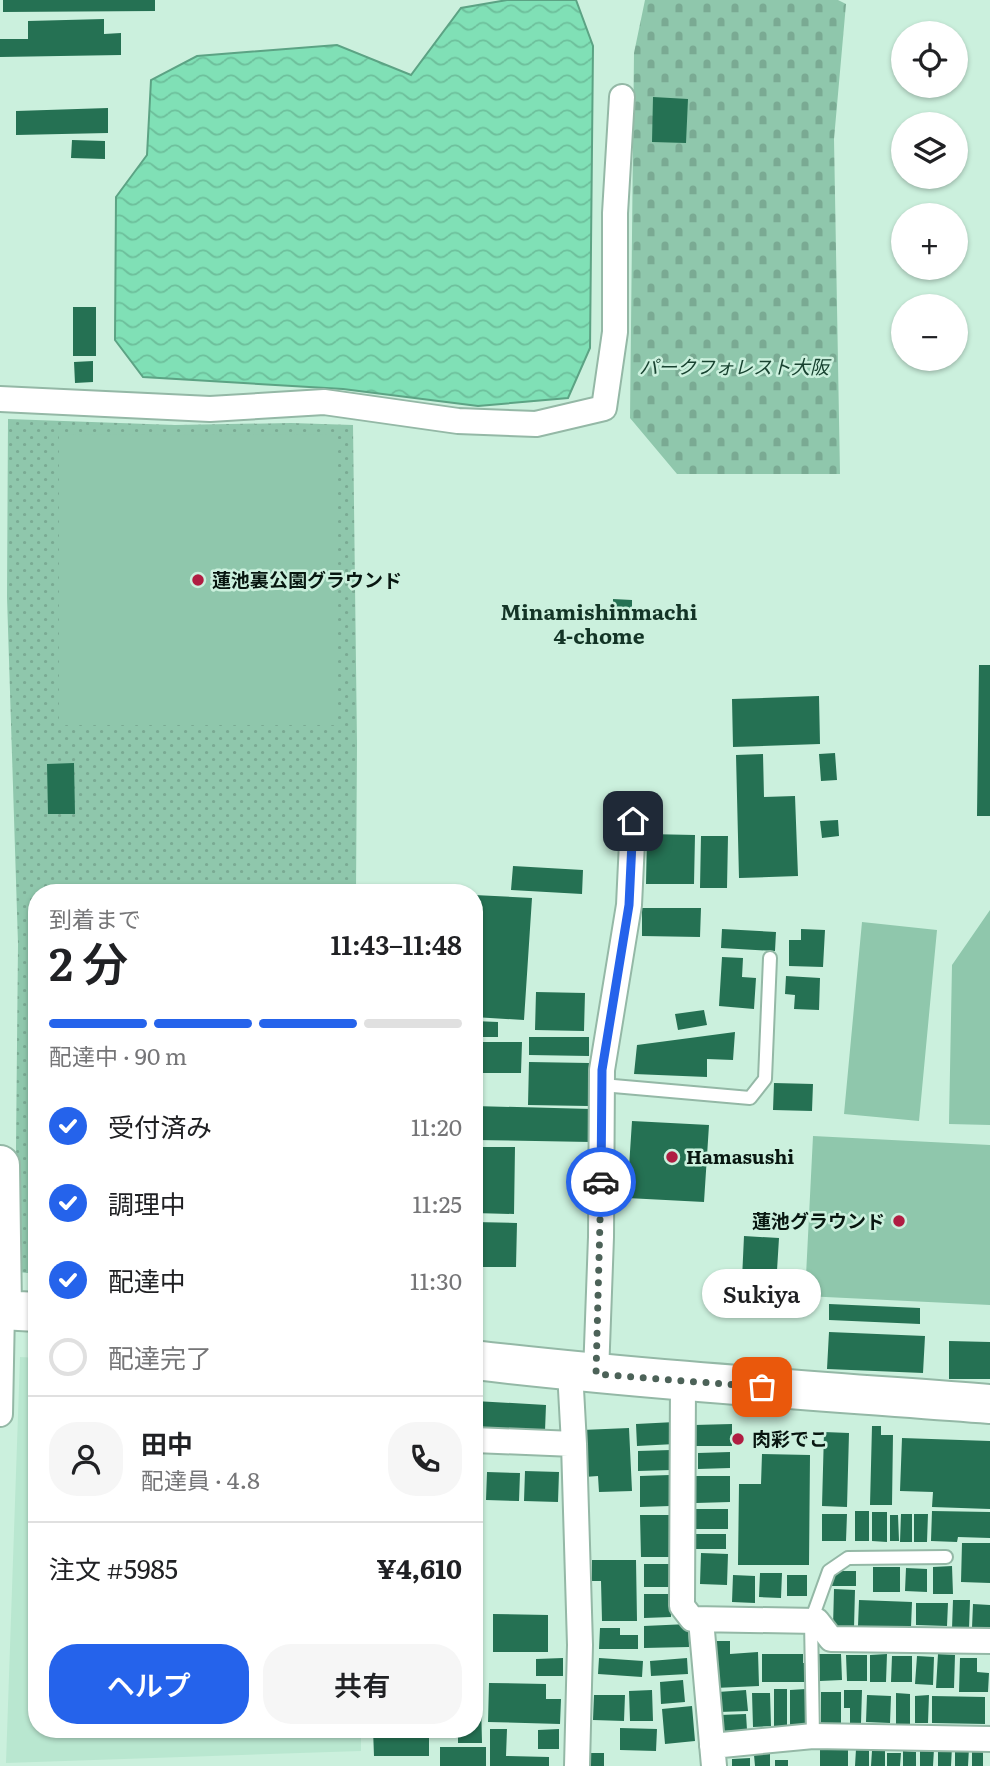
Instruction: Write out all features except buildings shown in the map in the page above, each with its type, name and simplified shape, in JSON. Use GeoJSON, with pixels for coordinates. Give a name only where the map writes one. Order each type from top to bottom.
{"type":"FeatureCollection","features":[{"type":"Feature","properties":{"kind":"main road"},"geometry":{"type":"LineString","coordinates":[[0,1165],[13,1310]]}},
{"type":"Feature","properties":{"kind":"main road"},"geometry":{"type":"LineString","coordinates":[[483,1361],[683,1382],[990,1405]]}},
{"type":"Feature","properties":{"kind":"street"},"geometry":{"type":"LineString","coordinates":[[0,399],[210,409],[324,402],[458,421],[536,424],[604,408],[615,332],[615,213],[622,97]]}},
{"type":"Feature","properties":{"kind":"street"},"geometry":{"type":"LineString","coordinates":[[576,1766],[580,1645],[575,1444],[601,1237],[602,1070],[629,905],[633,821]]}},
{"type":"Feature","properties":{"kind":"street"},"geometry":{"type":"LineString","coordinates":[[0,1414],[13,1310]]}},
{"type":"Feature","properties":{"kind":"street"},"geometry":{"type":"LineString","coordinates":[[683,1382],[682,1606],[692,1619],[811,1620],[817,1621],[831,1639],[990,1641]]}},
{"type":"Feature","properties":{"kind":"street"},"geometry":{"type":"LineString","coordinates":[[483,1440],[575,1444]]}},
{"type":"Feature","properties":{"kind":"street"},"geometry":{"type":"LineString","coordinates":[[701,1620],[713,1756],[813,1736],[990,1739]]}},
{"type":"Feature","properties":{"kind":"lane"},"geometry":{"type":"LineString","coordinates":[[602,1085],[750,1098],[765,1079],[770,958]]}},
{"type":"Feature","properties":{"kind":"lane"},"geometry":{"type":"LineString","coordinates":[[813,1736],[811,1620],[829,1571],[848,1558],[946,1557]]}},
{"type":"Feature","properties":{"kind":"shaded area"},"geometry":{"type":"Polygon","coordinates":[[[20,1357],[28,1357],[28,1738],[361,1738],[361,1751],[6,1763],[20,1357]]]}},
{"type":"Feature","properties":{"kind":"green space","name":"パークフォレスト大阪"},"geometry":{"type":"Polygon","coordinates":[[[645,0],[838,0],[846,4],[834,139],[840,474],[677,474],[630,418],[634,53],[645,0]]]}},
{"type":"Feature","properties":{"kind":"green space"},"geometry":{"type":"Polygon","coordinates":[[[8,419],[175,425],[353,425],[356,884],[28,884],[28,1273],[18,1272],[18,944],[7,597],[8,419]]]}},
{"type":"Feature","properties":{"kind":"green space","name":"蓮池裏公園グラウンド"},"geometry":{"type":"Polygon","coordinates":[[[59,434],[336,435],[336,725],[59,725],[59,434]]]}},
{"type":"Feature","properties":{"kind":"green space"},"geometry":{"type":"Polygon","coordinates":[[[990,910],[990,1125],[949,1124],[952,965],[990,910]]]}},
{"type":"Feature","properties":{"kind":"green space"},"geometry":{"type":"Polygon","coordinates":[[[862,922],[937,930],[919,1121],[844,1114],[862,922]]]}},
{"type":"Feature","properties":{"kind":"green space","name":"蓮池グラウンド"},"geometry":{"type":"Polygon","coordinates":[[[813,1136],[990,1145],[990,1305],[805,1296],[813,1136]]]}},
{"type":"Feature","properties":{"kind":"water"},"geometry":{"type":"Polygon","coordinates":[[[507,0],[576,0],[593,46],[590,348],[568,398],[478,406],[343,389],[143,377],[115,340],[116,197],[147,155],[151,80],[197,56],[337,45],[411,75],[461,8],[507,0]]]}},
{"type":"Feature","properties":{"kind":"way so far"},"geometry":{"type":"LineString","coordinates":[[601,1182],[596,1374],[762,1387]]}},
{"type":"Feature","properties":{"kind":"place","name":"蓮池裏公園グラウンド"},"geometry":{"type":"Point","coordinates":[198,580]}},
{"type":"Feature","properties":{"kind":"place","name":"Hamasushi"},"geometry":{"type":"Point","coordinates":[672,1157]}},
{"type":"Feature","properties":{"kind":"place","name":"蓮池グラウンド"},"geometry":{"type":"Point","coordinates":[899,1221]}},
{"type":"Feature","properties":{"kind":"place","name":"Sukiya"},"geometry":{"type":"Point","coordinates":[762,1387]}},
{"type":"Feature","properties":{"kind":"place","name":"肉彩でこ"},"geometry":{"type":"Point","coordinates":[738,1439]}},
{"type":"Feature","properties":{"kind":"district","name":"Minamishinmachi 4-chome"},"geometry":{"type":"Point","coordinates":[599,625]}},
{"type":"Feature","properties":{"kind":"route"},"geometry":{"type":"LineString","coordinates":[[601,1182],[602,1070],[629,905],[633,821]]}}]}
